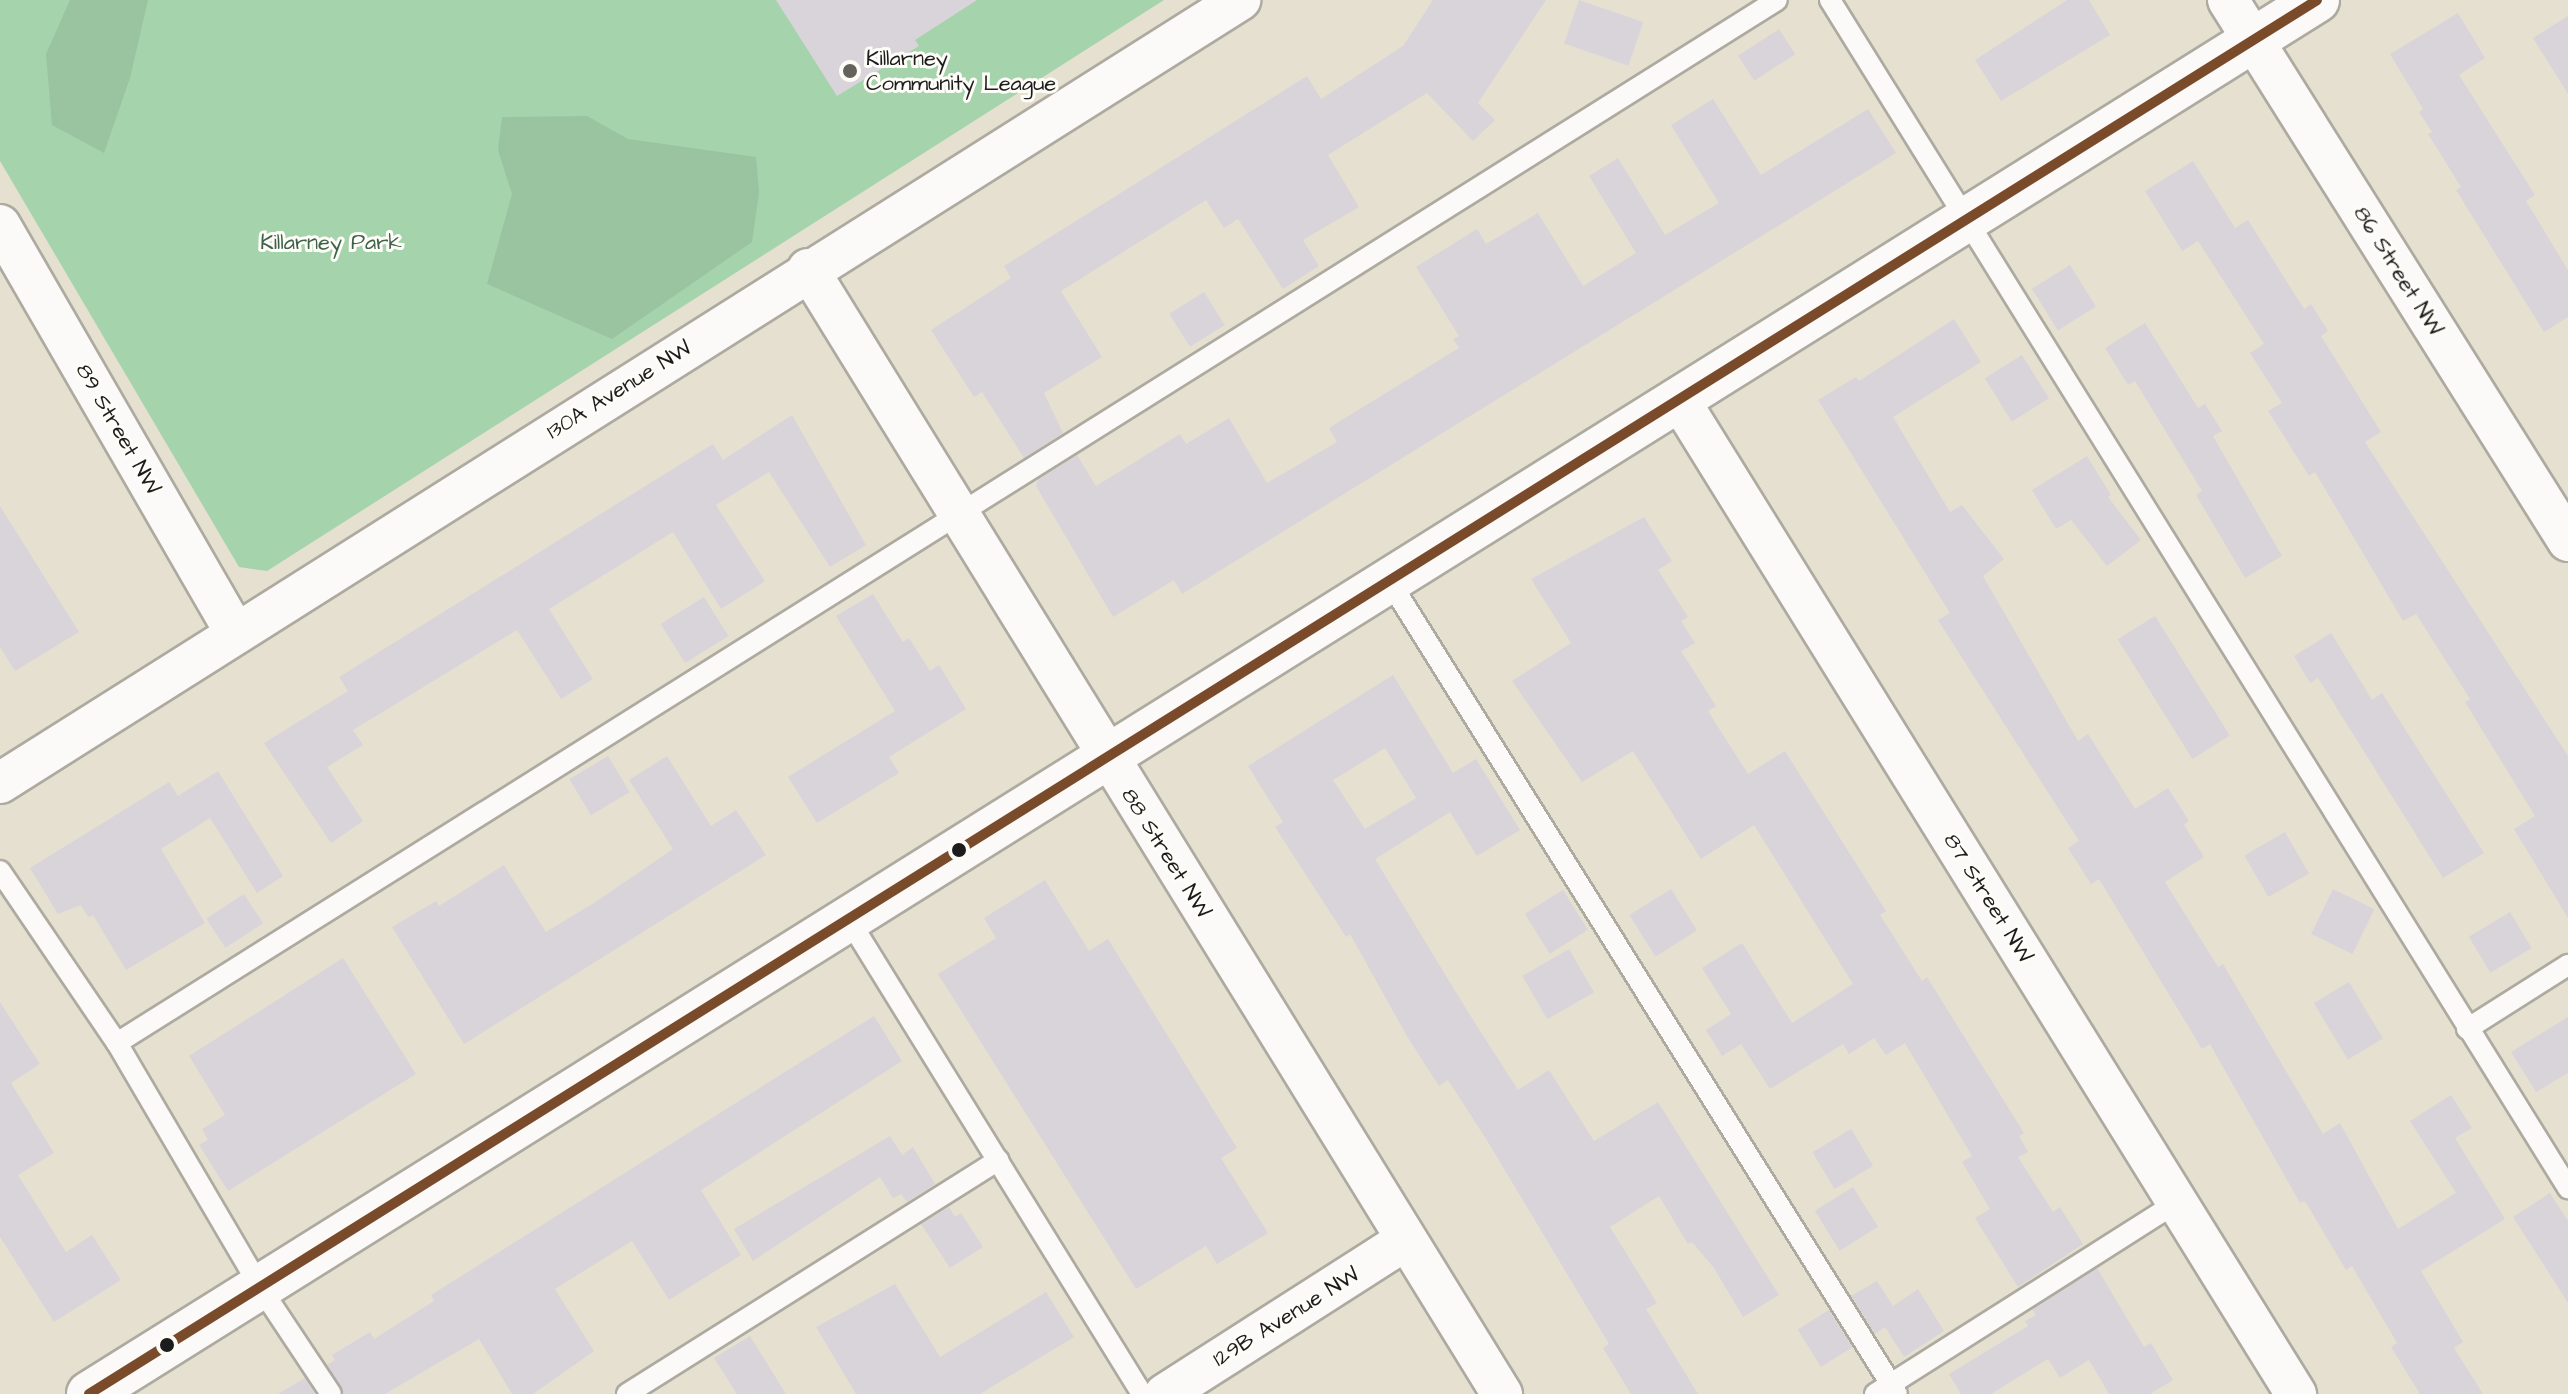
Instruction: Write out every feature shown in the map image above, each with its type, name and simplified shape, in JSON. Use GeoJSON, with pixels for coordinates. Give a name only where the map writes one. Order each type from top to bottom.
{"type":"FeatureCollection","features":[{"type":"Feature","properties":{"kind":"street","name":"130A Avenue NW"},"geometry":{"type":"LineString","coordinates":[[0,783],[808,269],[1240,0]]}},
{"type":"Feature","properties":{"kind":"street","name":"86 Street NW"},"geometry":{"type":"LineString","coordinates":[[2228,0],[2568,541]]}},
{"type":"Feature","properties":{"kind":"street"},"geometry":{"type":"LineString","coordinates":[[89,1394],[2317,0]]}},
{"type":"Feature","properties":{"kind":"street","name":"89 Street NW"},"geometry":{"type":"LineString","coordinates":[[0,225],[236,633]]}},
{"type":"Feature","properties":{"kind":"street","name":"88 Street NW"},"geometry":{"type":"LineString","coordinates":[[808,269],[957,516],[1502,1394]]}},
{"type":"Feature","properties":{"kind":"street","name":"87 Street NW"},"geometry":{"type":"LineString","coordinates":[[1680,401],[2296,1394]]}},
{"type":"Feature","properties":{"kind":"street","name":"129B Avenue NW"},"geometry":{"type":"LineString","coordinates":[[1165,1394],[1406,1240]]}},
{"type":"Feature","properties":{"kind":"lane"},"geometry":{"type":"LineString","coordinates":[[117,1043],[1777,0]]}},
{"type":"Feature","properties":{"kind":"lane"},"geometry":{"type":"LineString","coordinates":[[1830,0],[1964,221],[2568,1188]]}},
{"type":"Feature","properties":{"kind":"lane"},"geometry":{"type":"LineString","coordinates":[[1390,582],[1888,1391],[2177,1202]]}},
{"type":"Feature","properties":{"kind":"lane"},"geometry":{"type":"LineString","coordinates":[[0,871],[117,1043],[260,1287],[331,1394]]}},
{"type":"Feature","properties":{"kind":"lane"},"geometry":{"type":"LineString","coordinates":[[849,920],[1142,1394]]}},
{"type":"Feature","properties":{"kind":"lane"},"geometry":{"type":"LineString","coordinates":[[2467,1029],[2568,965]]}},
{"type":"Feature","properties":{"kind":"lane"},"geometry":{"type":"LineString","coordinates":[[627,1394],[998,1160]]}},
{"type":"Feature","properties":{"kind":"green space","name":"Killarney Park"},"geometry":{"type":"Polygon","coordinates":[[[0,0],[1164,0],[267,571],[239,567],[0,161],[0,0]]]}},
{"type":"Feature","properties":{"kind":"green space"},"geometry":{"type":"Polygon","coordinates":[[[70,0],[148,0],[130,78],[104,153],[52,125],[46,54],[70,0]]]}},
{"type":"Feature","properties":{"kind":"green space"},"geometry":{"type":"Polygon","coordinates":[[[587,116],[628,139],[756,157],[759,193],[752,242],[612,339],[487,284],[512,194],[498,150],[502,117],[587,116]]]}},
{"type":"Feature","properties":{"kind":"building","name":"Killarney Community League"},"geometry":{"type":"Polygon","coordinates":[[[776,0],[977,0],[915,40],[919,46],[837,96],[776,0]]]}},
{"type":"Feature","properties":{"kind":"building"},"geometry":{"type":"Polygon","coordinates":[[[1433,0],[1546,0],[1478,103],[1495,120],[1473,141],[1427,93],[1328,155],[1359,207],[1303,240],[1319,266],[1283,289],[1238,219],[1224,228],[1206,200],[1061,291],[1102,357],[1044,393],[1063,433],[1024,458],[982,392],[974,397],[931,330],[1011,278],[1004,266],[1307,76],[1321,99],[1403,46],[1433,0]]]}},
{"type":"Feature","properties":{"kind":"building"},"geometry":{"type":"Polygon","coordinates":[[[1579,0],[1643,22],[1628,66],[1564,43],[1579,0]]]}},
{"type":"Feature","properties":{"kind":"building"},"geometry":{"type":"Polygon","coordinates":[[[2067,0],[2089,0],[2110,35],[2001,101],[1975,60],[2067,0]]]}},
{"type":"Feature","properties":{"kind":"building"},"geometry":{"type":"Polygon","coordinates":[[[2458,13],[2485,58],[2459,75],[2535,195],[2526,201],[2568,270],[2568,317],[2544,332],[2456,190],[2461,187],[2428,134],[2432,132],[2419,112],[2423,109],[2390,54],[2458,13]]]}},
{"type":"Feature","properties":{"kind":"building"},"geometry":{"type":"Polygon","coordinates":[[[2568,16],[2568,94],[2533,38],[2568,16]]]}},
{"type":"Feature","properties":{"kind":"building"},"geometry":{"type":"Polygon","coordinates":[[[1779,29],[1795,54],[1754,81],[1738,56],[1779,29]]]}},
{"type":"Feature","properties":{"kind":"building"},"geometry":{"type":"Polygon","coordinates":[[[1713,99],[1761,175],[1868,109],[1896,153],[1182,594],[1174,580],[1113,617],[1036,486],[1038,480],[1077,455],[1096,486],[1180,434],[1186,444],[1229,418],[1267,483],[1337,442],[1329,428],[1459,348],[1453,339],[1459,336],[1416,267],[1477,229],[1486,244],[1538,213],[1583,286],[1636,253],[1589,176],[1618,158],[1665,235],[1719,203],[1671,125],[1713,99]]]}},
{"type":"Feature","properties":{"kind":"building"},"geometry":{"type":"Polygon","coordinates":[[[2193,161],[2235,228],[2248,220],[2304,309],[2311,304],[2328,331],[2321,336],[2381,432],[2365,442],[2568,756],[2568,918],[2514,829],[2535,816],[2465,702],[2470,699],[2416,614],[2403,621],[2315,472],[2309,476],[2268,411],[2282,403],[2250,353],[2264,344],[2198,241],[2182,251],[2145,191],[2193,161]]]}},
{"type":"Feature","properties":{"kind":"building"},"geometry":{"type":"Polygon","coordinates":[[[2070,265],[2096,307],[2058,330],[2032,289],[2070,265]]]}},
{"type":"Feature","properties":{"kind":"building"},"geometry":{"type":"Polygon","coordinates":[[[1204,292],[1225,325],[1190,347],[1169,314],[1204,292]]]}},
{"type":"Feature","properties":{"kind":"building"},"geometry":{"type":"Polygon","coordinates":[[[1954,319],[1981,362],[1893,417],[1950,512],[1962,505],[2004,559],[1983,576],[2078,741],[2088,734],[2135,809],[2168,788],[2189,821],[2184,825],[2204,857],[2165,882],[2218,967],[2223,964],[2323,1134],[2340,1123],[2398,1229],[2456,1193],[2410,1121],[2451,1095],[2472,1128],[2455,1138],[2505,1219],[2421,1271],[2463,1342],[2454,1348],[2483,1394],[2420,1394],[2391,1347],[2397,1343],[2352,1266],[2346,1270],[2305,1201],[2300,1203],[2210,1044],[2202,1049],[2099,879],[2091,884],[2068,848],[2079,841],[1938,620],[1950,613],[1818,400],[1856,377],[1859,381],[1954,319]]]}},
{"type":"Feature","properties":{"kind":"building"},"geometry":{"type":"Polygon","coordinates":[[[2145,323],[2198,408],[2205,404],[2222,431],[2213,436],[2282,556],[2245,578],[2196,495],[2202,491],[2135,381],[2128,385],[2105,348],[2145,323]]]}},
{"type":"Feature","properties":{"kind":"building"},"geometry":{"type":"Polygon","coordinates":[[[2022,355],[2049,398],[2012,422],[1985,378],[2022,355]]]}},
{"type":"Feature","properties":{"kind":"building"},"geometry":{"type":"Polygon","coordinates":[[[792,415],[866,545],[830,567],[769,472],[716,505],[765,581],[721,609],[673,532],[549,609],[593,679],[561,699],[517,630],[353,730],[363,745],[327,767],[363,821],[331,843],[264,743],[348,691],[339,677],[713,444],[723,460],[792,415]]]}},
{"type":"Feature","properties":{"kind":"building"},"geometry":{"type":"Polygon","coordinates":[[[2087,456],[2111,495],[2108,497],[2141,540],[2107,566],[2071,520],[2056,529],[2032,490],[2087,456]]]}},
{"type":"Feature","properties":{"kind":"building"},"geometry":{"type":"Polygon","coordinates":[[[0,506],[79,632],[15,671],[0,647],[0,506]]]}},
{"type":"Feature","properties":{"kind":"building"},"geometry":{"type":"Polygon","coordinates":[[[1644,517],[1672,561],[1658,570],[1688,617],[1681,621],[1695,643],[1681,651],[1716,706],[1708,711],[1748,774],[1785,751],[1886,911],[1880,915],[1922,981],[1927,977],[2024,1133],[2019,1136],[2028,1152],[2018,1157],[2053,1212],[2060,1207],[2083,1244],[2018,1287],[1975,1218],[1990,1209],[1962,1162],[1972,1156],[1905,1043],[1886,1055],[1874,1038],[1849,1054],[1843,1044],[1770,1089],[1741,1044],[1722,1056],[1706,1030],[1731,1014],[1702,968],[1742,943],[1792,1023],[1853,984],[1754,825],[1701,859],[1633,751],[1582,782],[1512,681],[1571,643],[1531,579],[1644,517]]]}},
{"type":"Feature","properties":{"kind":"building"},"geometry":{"type":"Polygon","coordinates":[[[873,594],[903,642],[909,638],[930,671],[939,665],[966,709],[889,757],[899,773],[817,823],[788,777],[895,711],[836,616],[873,594]]]}},
{"type":"Feature","properties":{"kind":"building"},"geometry":{"type":"Polygon","coordinates":[[[704,597],[728,636],[685,663],[661,624],[704,597]]]}},
{"type":"Feature","properties":{"kind":"building"},"geometry":{"type":"Polygon","coordinates":[[[2155,616],[2230,736],[2192,759],[2118,639],[2155,616]]]}},
{"type":"Feature","properties":{"kind":"building"},"geometry":{"type":"Polygon","coordinates":[[[2331,633],[2372,700],[2382,693],[2484,853],[2443,878],[2318,678],[2310,683],[2294,656],[2331,633]]]}},
{"type":"Feature","properties":{"kind":"building"},"geometry":{"type":"Polygon","coordinates":[[[1393,675],[1453,773],[1476,759],[1520,830],[1477,856],[1450,812],[1375,859],[1518,1090],[1549,1070],[1594,1141],[1658,1102],[1779,1295],[1743,1317],[1714,1268],[1692,1242],[1688,1244],[1659,1196],[1610,1227],[1657,1303],[1646,1309],[1698,1394],[1631,1394],[1603,1348],[1609,1344],[1488,1142],[1448,1080],[1439,1086],[1408,1038],[1350,934],[1346,937],[1275,827],[1283,822],[1248,766],[1393,675]],[[1385,748],[1333,780],[1365,829],[1416,798],[1385,748]]]}},
{"type":"Feature","properties":{"kind":"building"},"geometry":{"type":"Polygon","coordinates":[[[608,756],[630,792],[591,815],[569,779],[608,756]]]}},
{"type":"Feature","properties":{"kind":"building"},"geometry":{"type":"Polygon","coordinates":[[[667,756],[711,826],[736,810],[766,855],[464,1044],[392,927],[436,901],[439,906],[504,865],[546,932],[597,901],[673,849],[629,780],[667,756]]]}},
{"type":"Feature","properties":{"kind":"building"},"geometry":{"type":"Polygon","coordinates":[[[218,771],[283,876],[257,893],[210,818],[161,849],[205,923],[126,970],[93,915],[88,917],[81,905],[58,914],[30,868],[169,782],[178,796],[218,771]]]}},
{"type":"Feature","properties":{"kind":"building"},"geometry":{"type":"Polygon","coordinates":[[[2285,832],[2309,874],[2268,897],[2244,856],[2285,832]]]}},
{"type":"Feature","properties":{"kind":"building"},"geometry":{"type":"Polygon","coordinates":[[[1045,880],[1089,951],[1108,939],[1237,1148],[1221,1158],[1268,1233],[1217,1264],[1206,1246],[1136,1289],[938,974],[996,938],[984,918],[1045,880]]]}},
{"type":"Feature","properties":{"kind":"building"},"geometry":{"type":"Polygon","coordinates":[[[1671,889],[1697,931],[1655,957],[1629,915],[1671,889]]]}},
{"type":"Feature","properties":{"kind":"building"},"geometry":{"type":"Polygon","coordinates":[[[2333,889],[2374,909],[2352,954],[2311,934],[2333,889]]]}},
{"type":"Feature","properties":{"kind":"building"},"geometry":{"type":"Polygon","coordinates":[[[1563,890],[1588,930],[1550,954],[1525,914],[1563,890]]]}},
{"type":"Feature","properties":{"kind":"building"},"geometry":{"type":"Polygon","coordinates":[[[244,894],[263,923],[225,948],[206,919],[244,894]]]}},
{"type":"Feature","properties":{"kind":"building"},"geometry":{"type":"Polygon","coordinates":[[[2510,912],[2532,948],[2490,973],[2469,937],[2510,912]]]}},
{"type":"Feature","properties":{"kind":"building"},"geometry":{"type":"Polygon","coordinates":[[[1569,949],[1594,992],[1547,1019],[1522,976],[1569,949]]]}},
{"type":"Feature","properties":{"kind":"building"},"geometry":{"type":"Polygon","coordinates":[[[343,958],[416,1074],[228,1191],[199,1145],[208,1140],[202,1129],[225,1115],[189,1056],[343,958]]]}},
{"type":"Feature","properties":{"kind":"building"},"geometry":{"type":"Polygon","coordinates":[[[2349,982],[2383,1039],[2348,1060],[2314,1003],[2349,982]]]}},
{"type":"Feature","properties":{"kind":"building"},"geometry":{"type":"Polygon","coordinates":[[[0,1002],[40,1064],[11,1083],[54,1153],[18,1175],[66,1252],[92,1235],[121,1280],[54,1322],[0,1237],[0,1002]]]}},
{"type":"Feature","properties":{"kind":"building"},"geometry":{"type":"Polygon","coordinates":[[[874,1016],[902,1061],[701,1190],[741,1255],[669,1300],[632,1241],[555,1289],[594,1351],[533,1394],[512,1394],[479,1339],[385,1394],[344,1394],[327,1365],[335,1360],[332,1355],[370,1332],[374,1339],[434,1301],[431,1295],[874,1016]]]}},
{"type":"Feature","properties":{"kind":"building"},"geometry":{"type":"Polygon","coordinates":[[[2568,1017],[2568,1073],[2536,1092],[2511,1052],[2568,1017]]]}},
{"type":"Feature","properties":{"kind":"building"},"geometry":{"type":"Polygon","coordinates":[[[1851,1129],[1873,1166],[1835,1189],[1812,1152],[1851,1129]]]}},
{"type":"Feature","properties":{"kind":"building"},"geometry":{"type":"Polygon","coordinates":[[[890,1136],[902,1155],[913,1147],[935,1184],[907,1202],[901,1194],[893,1198],[880,1177],[753,1261],[734,1229],[890,1136]]]}},
{"type":"Feature","properties":{"kind":"building"},"geometry":{"type":"Polygon","coordinates":[[[1853,1187],[1878,1227],[1840,1251],[1815,1211],[1853,1187]]]}},
{"type":"Feature","properties":{"kind":"building"},"geometry":{"type":"Polygon","coordinates":[[[2550,1193],[2568,1221],[2568,1303],[2513,1217],[2550,1193]]]}},
{"type":"Feature","properties":{"kind":"building"},"geometry":{"type":"Polygon","coordinates":[[[949,1207],[955,1217],[961,1213],[983,1247],[950,1268],[921,1224],[949,1207]]]}},
{"type":"Feature","properties":{"kind":"building"},"geometry":{"type":"Polygon","coordinates":[[[2097,1268],[2144,1347],[2151,1343],[2173,1380],[2150,1394],[2109,1394],[2089,1360],[2060,1378],[2048,1359],[1991,1394],[1961,1394],[1949,1374],[2028,1326],[2025,1321],[2036,1315],[2032,1309],[2097,1268]]]}},
{"type":"Feature","properties":{"kind":"building"},"geometry":{"type":"Polygon","coordinates":[[[1877,1281],[1893,1306],[1918,1289],[1944,1331],[1904,1357],[1885,1327],[1875,1334],[1851,1296],[1877,1281]]]}},
{"type":"Feature","properties":{"kind":"building"},"geometry":{"type":"Polygon","coordinates":[[[895,1284],[940,1357],[1046,1292],[1074,1337],[980,1394],[856,1394],[816,1327],[895,1284]]]}},
{"type":"Feature","properties":{"kind":"building"},"geometry":{"type":"Polygon","coordinates":[[[1829,1310],[1852,1347],[1821,1367],[1798,1330],[1829,1310]]]}},
{"type":"Feature","properties":{"kind":"building"},"geometry":{"type":"Polygon","coordinates":[[[750,1336],[786,1394],[737,1394],[714,1358],[750,1336]]]}},
{"type":"Feature","properties":{"kind":"building"},"geometry":{"type":"Polygon","coordinates":[[[305,1378],[315,1394],[278,1394],[305,1378]]]}},
{"type":"Feature","properties":{"kind":"transit line"},"geometry":{"type":"LineString","coordinates":[[89,1394],[2317,0]]}},
{"type":"Feature","properties":{"kind":"place","name":"Killarney Community League"},"geometry":{"type":"Point","coordinates":[850,71]}}]}
